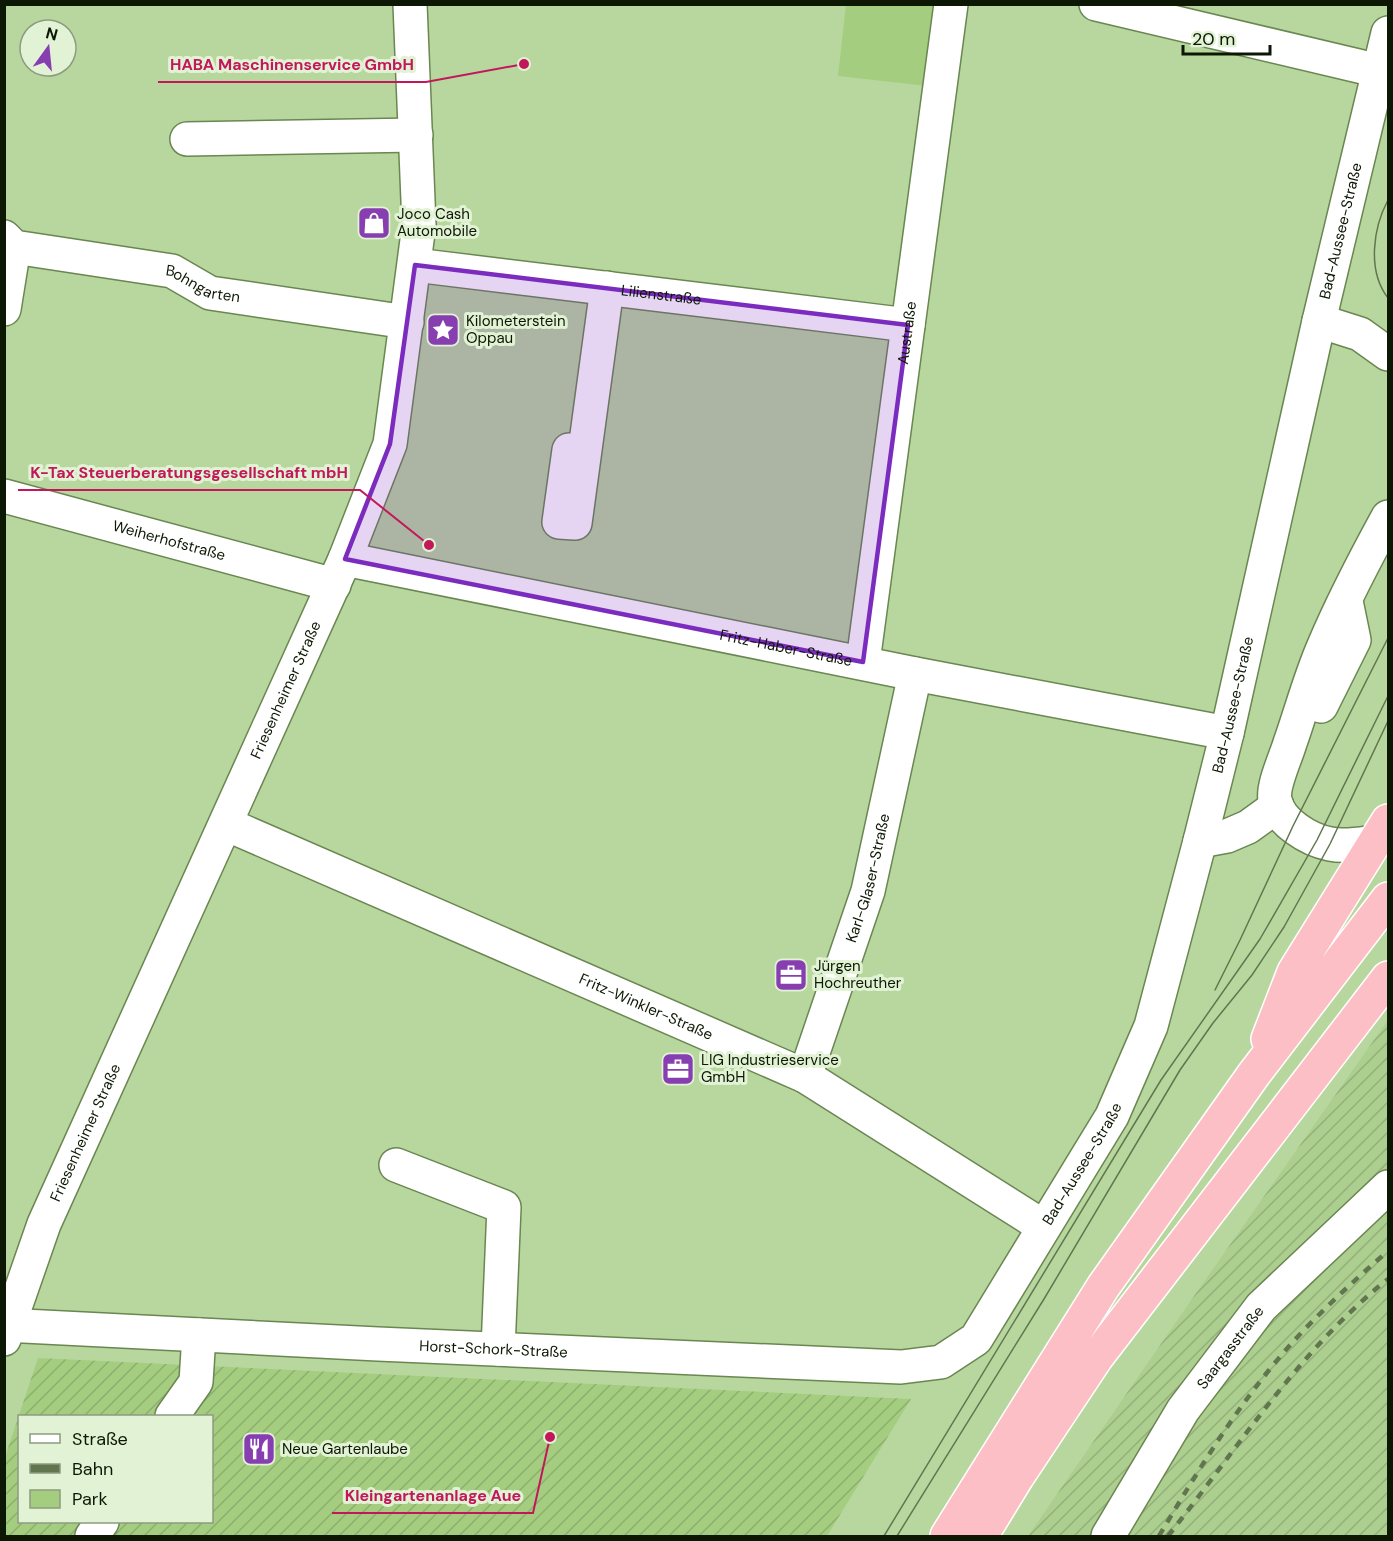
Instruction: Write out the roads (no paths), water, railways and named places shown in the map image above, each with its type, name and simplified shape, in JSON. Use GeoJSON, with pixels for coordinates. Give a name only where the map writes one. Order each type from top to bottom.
{"type":"FeatureCollection","features":[{"type":"Feature","properties":{"kind":"highway"},"geometry":{"type":"LineString","coordinates":[[1254,1074],[1294,972],[1382,832]]}},
{"type":"Feature","properties":{"kind":"highway"},"geometry":{"type":"LineString","coordinates":[[947,1536],[1080,1322],[1254,1074],[1389,899]]}},
{"type":"Feature","properties":{"kind":"highway"},"geometry":{"type":"LineString","coordinates":[[981,1536],[1096,1358],[1389,978]]}},
{"type":"Feature","properties":{"kind":"street","name":"Friesenheimer Straße"},"geometry":{"type":"LineString","coordinates":[[6,1330],[44,1224],[339,572],[390,444],[419,225],[410,4]]}},
{"type":"Feature","properties":{"kind":"street","name":"Austraße"},"geometry":{"type":"LineString","coordinates":[[863,662],[951,4]]}},
{"type":"Feature","properties":{"kind":"street"},"geometry":{"type":"LineString","coordinates":[[1096,4],[1384,72]]}},
{"type":"Feature","properties":{"kind":"street","name":"Bad-Aussee-Straße"},"geometry":{"type":"LineString","coordinates":[[976,1339],[1112,1116],[1151,1026],[1227,734],[1271,491],[1309,334],[1384,72],[1389,33]]}},
{"type":"Feature","properties":{"kind":"street"},"geometry":{"type":"LineString","coordinates":[[187,139],[416,135]]}},
{"type":"Feature","properties":{"kind":"street"},"geometry":{"type":"LineString","coordinates":[[4,309],[9,242]]}},
{"type":"Feature","properties":{"kind":"street","name":"Bohngarten"},"geometry":{"type":"LineString","coordinates":[[9,242],[172,271],[210,293],[407,322]]}},
{"type":"Feature","properties":{"kind":"street","name":"Lilienstraße"},"geometry":{"type":"LineString","coordinates":[[415,265],[908,325]]}},
{"type":"Feature","properties":{"kind":"street"},"geometry":{"type":"LineString","coordinates":[[569,450],[560,522],[575,523],[607,288]]}},
{"type":"Feature","properties":{"kind":"street"},"geometry":{"type":"LineString","coordinates":[[1309,334],[1360,334],[1389,354]]}},
{"type":"Feature","properties":{"kind":"street","name":"Weiherhofstraße"},"geometry":{"type":"LineString","coordinates":[[4,496],[339,572]]}},
{"type":"Feature","properties":{"kind":"street"},"geometry":{"type":"LineString","coordinates":[[1381,541],[1342,617],[1354,640],[1305,737],[1287,753],[1274,797],[1277,806],[1293,826],[1317,840],[1330,844],[1351,845],[1382,832]]}},
{"type":"Feature","properties":{"kind":"street","name":"Fritz-Haber-Straße"},"geometry":{"type":"LineString","coordinates":[[339,572],[863,662],[1227,734]]}},
{"type":"Feature","properties":{"kind":"street","name":"Karl-Glaser-Straße"},"geometry":{"type":"LineString","coordinates":[[805,1076],[868,891],[915,674]]}},
{"type":"Feature","properties":{"kind":"street"},"geometry":{"type":"LineString","coordinates":[[1200,842],[1227,836],[1248,827],[1277,806]]}},
{"type":"Feature","properties":{"kind":"street","name":"Fritz-Winkler-Straße"},"geometry":{"type":"LineString","coordinates":[[226,824],[805,1076],[1044,1227]]}},
{"type":"Feature","properties":{"kind":"street"},"geometry":{"type":"LineString","coordinates":[[396,1165],[504,1207],[498,1348]]}},
{"type":"Feature","properties":{"kind":"street","name":"Saargasstraße"},"geometry":{"type":"LineString","coordinates":[[1108,1536],[1183,1410],[1261,1307],[1389,1187]]}},
{"type":"Feature","properties":{"kind":"street","name":"Horst-Schork-Straße"},"geometry":{"type":"LineString","coordinates":[[6,1330],[199,1335],[901,1367],[941,1362],[976,1339]]}},
{"type":"Feature","properties":{"kind":"street"},"geometry":{"type":"LineString","coordinates":[[172,1415],[196,1382],[199,1335]]}},
{"type":"Feature","properties":{"kind":"street"},"geometry":{"type":"LineString","coordinates":[[92,1536],[101,1523]]}},
{"type":"Feature","properties":{"kind":"tram line"},"geometry":{"type":"LineString","coordinates":[[1388,200],[1379,223],[1374,249],[1377,275],[1388,298]]}},
{"type":"Feature","properties":{"kind":"tram line"},"geometry":{"type":"LineString","coordinates":[[1215,990],[1293,826],[1388,638]]}},
{"type":"Feature","properties":{"kind":"tram line"},"geometry":{"type":"LineString","coordinates":[[884,1536],[1161,1080],[1260,939],[1317,840],[1388,696]]}},
{"type":"Feature","properties":{"kind":"tram line"},"geometry":{"type":"LineString","coordinates":[[897,1536],[1044,1299],[1180,1070],[1213,1023],[1252,975],[1284,927],[1330,844],[1388,721]]}},
{"type":"Feature","properties":{"kind":"railway"},"geometry":{"type":"LineString","coordinates":[[1159,1536],[1208,1455],[1244,1403],[1283,1353],[1345,1289],[1388,1251]]}},
{"type":"Feature","properties":{"kind":"railway"},"geometry":{"type":"LineString","coordinates":[[1168,1536],[1298,1368],[1326,1336],[1388,1279]]}},
{"type":"Feature","properties":{"kind":"place","name":"HABA Maschinenservice GmbH"},"geometry":{"type":"Point","coordinates":[524,64]}},
{"type":"Feature","properties":{"kind":"place","name":"Joco Cash Automobile"},"geometry":{"type":"Point","coordinates":[374,223]}},
{"type":"Feature","properties":{"kind":"place","name":"Kilometerstein Oppau"},"geometry":{"type":"Point","coordinates":[443,330]}},
{"type":"Feature","properties":{"kind":"place","name":"K-Tax Steuerberatungsgesellschaft mbH"},"geometry":{"type":"Point","coordinates":[429,545]}},
{"type":"Feature","properties":{"kind":"place","name":"Jürgen Hochreuther"},"geometry":{"type":"Point","coordinates":[791,975]}},
{"type":"Feature","properties":{"kind":"place","name":"LIG Industrieservice GmbH"},"geometry":{"type":"Point","coordinates":[678,1069]}},
{"type":"Feature","properties":{"kind":"place","name":"Kleingartenanlage Aue"},"geometry":{"type":"Point","coordinates":[550,1437]}},
{"type":"Feature","properties":{"kind":"place","name":"Neue Gartenlaube"},"geometry":{"type":"Point","coordinates":[259,1449]}}]}
